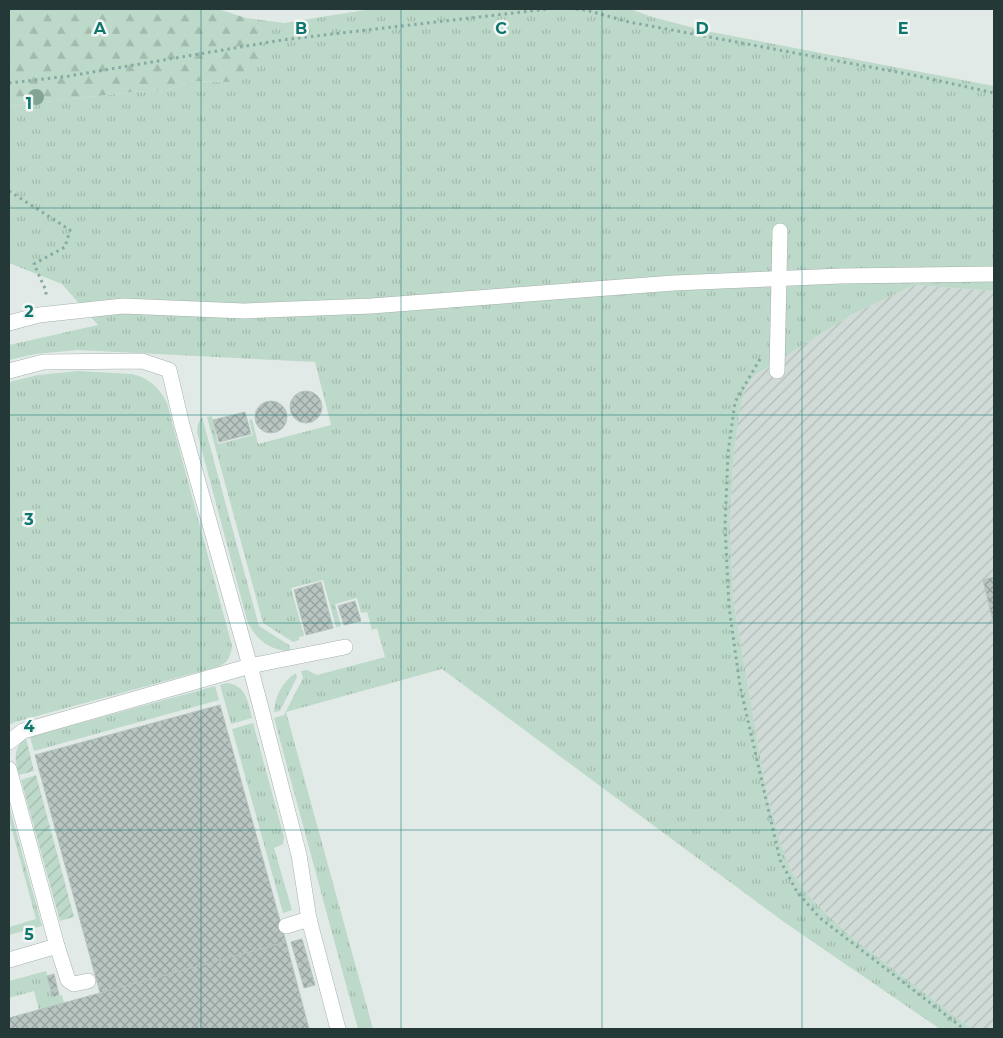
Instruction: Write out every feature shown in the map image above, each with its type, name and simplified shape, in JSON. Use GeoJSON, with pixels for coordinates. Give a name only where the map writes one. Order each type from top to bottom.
{"type":"FeatureCollection","features":[{"type":"Feature","properties":{"kind":"street"},"geometry":{"type":"LineString","coordinates":[[778,371],[780,231]]}},
{"type":"Feature","properties":{"kind":"street"},"geometry":{"type":"LineString","coordinates":[[9,323],[47,314],[124,306],[244,311],[371,306],[674,283],[841,276],[994,274]]}},
{"type":"Feature","properties":{"kind":"street"},"geometry":{"type":"LineString","coordinates":[[9,371],[43,362],[142,361],[169,370],[182,425],[250,666],[299,855],[309,919],[338,1029]]}},
{"type":"Feature","properties":{"kind":"street"},"geometry":{"type":"LineString","coordinates":[[9,742],[23,731],[250,666],[345,647]]}},
{"type":"Feature","properties":{"kind":"street"},"geometry":{"type":"LineString","coordinates":[[9,769],[68,980],[74,984],[88,982]]}},
{"type":"Feature","properties":{"kind":"street"},"geometry":{"type":"LineString","coordinates":[[286,926],[309,919]]}},
{"type":"Feature","properties":{"kind":"street"},"geometry":{"type":"LineString","coordinates":[[9,960],[57,946]]}},
{"type":"Feature","properties":{"kind":"path"},"geometry":{"type":"LineString","coordinates":[[9,83],[69,76],[282,40],[546,9]]}},
{"type":"Feature","properties":{"kind":"path"},"geometry":{"type":"LineString","coordinates":[[576,9],[629,22],[913,75],[994,93]]}},
{"type":"Feature","properties":{"kind":"path"},"geometry":{"type":"LineString","coordinates":[[9,191],[70,230],[65,247],[34,264],[46,291],[47,314]]}},
{"type":"Feature","properties":{"kind":"path"},"geometry":{"type":"LineString","coordinates":[[762,355],[735,402],[728,454],[725,526],[729,607],[740,686],[780,860],[797,892],[820,918],[964,1029]]}},
{"type":"Feature","properties":{"kind":"shaded area"},"geometry":{"type":"Polygon","coordinates":[[[914,285],[994,291],[994,1029],[972,1029],[851,937],[809,896],[790,869],[767,796],[733,599],[730,529],[733,462],[739,414],[745,389],[755,375],[851,315],[914,285]]]}},
{"type":"Feature","properties":{"kind":"green space"},"geometry":{"type":"Polygon","coordinates":[[[9,9],[218,9],[246,18],[263,30],[260,58],[249,72],[230,82],[194,81],[166,90],[9,106],[9,9]]]}},
{"type":"Feature","properties":{"kind":"green space"},"geometry":{"type":"Polygon","coordinates":[[[371,9],[630,9],[652,17],[706,31],[994,86],[994,291],[914,285],[851,315],[755,375],[745,389],[739,414],[733,462],[730,528],[733,599],[767,796],[790,869],[809,896],[851,937],[972,1029],[940,1029],[784,922],[442,669],[286,712],[373,1029],[358,1029],[274,718],[284,715],[303,678],[301,671],[307,670],[317,675],[385,657],[377,628],[372,630],[367,612],[361,613],[357,598],[335,604],[341,626],[336,627],[323,580],[291,588],[304,636],[299,637],[299,640],[293,642],[263,623],[207,417],[212,416],[218,444],[253,435],[249,420],[252,419],[258,444],[331,425],[315,362],[78,350],[35,354],[9,360],[9,345],[98,325],[62,284],[9,263],[9,106],[166,90],[194,81],[230,82],[263,30],[246,18],[284,23],[371,9]]]}},
{"type":"Feature","properties":{"kind":"green space"},"geometry":{"type":"Polygon","coordinates":[[[78,371],[132,374],[144,378],[153,384],[164,397],[232,649],[227,660],[220,666],[9,725],[9,382],[38,375],[78,371]]]}},
{"type":"Feature","properties":{"kind":"green space"},"geometry":{"type":"Polygon","coordinates":[[[202,417],[259,626],[289,645],[291,651],[276,649],[264,643],[254,633],[247,620],[197,432],[198,424],[202,417]]]}},
{"type":"Feature","properties":{"kind":"green space"},"geometry":{"type":"Polygon","coordinates":[[[296,673],[297,677],[280,711],[274,712],[280,690],[296,673]]]}},
{"type":"Feature","properties":{"kind":"green space"},"geometry":{"type":"Polygon","coordinates":[[[226,683],[233,684],[242,690],[252,718],[231,724],[220,685],[226,683]]]}},
{"type":"Feature","properties":{"kind":"green space"},"geometry":{"type":"Polygon","coordinates":[[[215,686],[219,700],[34,751],[30,737],[215,686]]]}},
{"type":"Feature","properties":{"kind":"green space"},"geometry":{"type":"Polygon","coordinates":[[[253,723],[284,837],[283,844],[274,848],[292,910],[283,913],[232,729],[253,723]]]}},
{"type":"Feature","properties":{"kind":"green space"},"geometry":{"type":"Polygon","coordinates":[[[26,738],[34,771],[19,775],[16,755],[18,746],[26,738]]]}},
{"type":"Feature","properties":{"kind":"green space"},"geometry":{"type":"Polygon","coordinates":[[[36,775],[74,917],[60,921],[21,780],[36,775]]]}},
{"type":"Feature","properties":{"kind":"green space"},"geometry":{"type":"Polygon","coordinates":[[[9,805],[42,926],[9,935],[9,927],[36,919],[9,819],[9,805]]]}},
{"type":"Feature","properties":{"kind":"green space"},"geometry":{"type":"Polygon","coordinates":[[[46,971],[53,997],[62,995],[64,1003],[39,1010],[34,991],[9,998],[9,981],[46,971]]]}},
{"type":"Feature","properties":{"kind":"building"},"geometry":{"type":"Polygon","coordinates":[[[306,391],[312,392],[317,396],[321,401],[321,413],[317,418],[312,422],[306,423],[300,422],[295,418],[291,413],[290,407],[291,401],[295,396],[300,392],[306,391]]]}},
{"type":"Feature","properties":{"kind":"building"},"geometry":{"type":"Polygon","coordinates":[[[271,401],[277,402],[282,406],[286,411],[286,423],[282,428],[277,432],[271,433],[265,432],[260,428],[256,423],[255,417],[256,411],[260,406],[265,402],[271,401]]]}},
{"type":"Feature","properties":{"kind":"building"},"geometry":{"type":"Polygon","coordinates":[[[245,412],[251,434],[219,442],[213,420],[245,412]]]}},
{"type":"Feature","properties":{"kind":"building"},"geometry":{"type":"Polygon","coordinates":[[[994,577],[994,625],[983,580],[994,577]]]}},
{"type":"Feature","properties":{"kind":"building"},"geometry":{"type":"Polygon","coordinates":[[[321,582],[333,628],[306,635],[294,590],[321,582]]]}},
{"type":"Feature","properties":{"kind":"building"},"geometry":{"type":"Polygon","coordinates":[[[355,601],[361,621],[344,625],[338,606],[355,601]]]}},
{"type":"Feature","properties":{"kind":"building"},"geometry":{"type":"Polygon","coordinates":[[[220,705],[286,942],[100,993],[35,755],[220,705]]]}},
{"type":"Feature","properties":{"kind":"building"},"geometry":{"type":"Polygon","coordinates":[[[302,939],[315,985],[304,988],[291,942],[302,939]]]}},
{"type":"Feature","properties":{"kind":"building"},"geometry":{"type":"Polygon","coordinates":[[[286,942],[309,1029],[9,1029],[9,1018],[286,942]]]}},
{"type":"Feature","properties":{"kind":"building"},"geometry":{"type":"Polygon","coordinates":[[[54,974],[59,995],[53,997],[47,976],[54,974]]]}}]}
